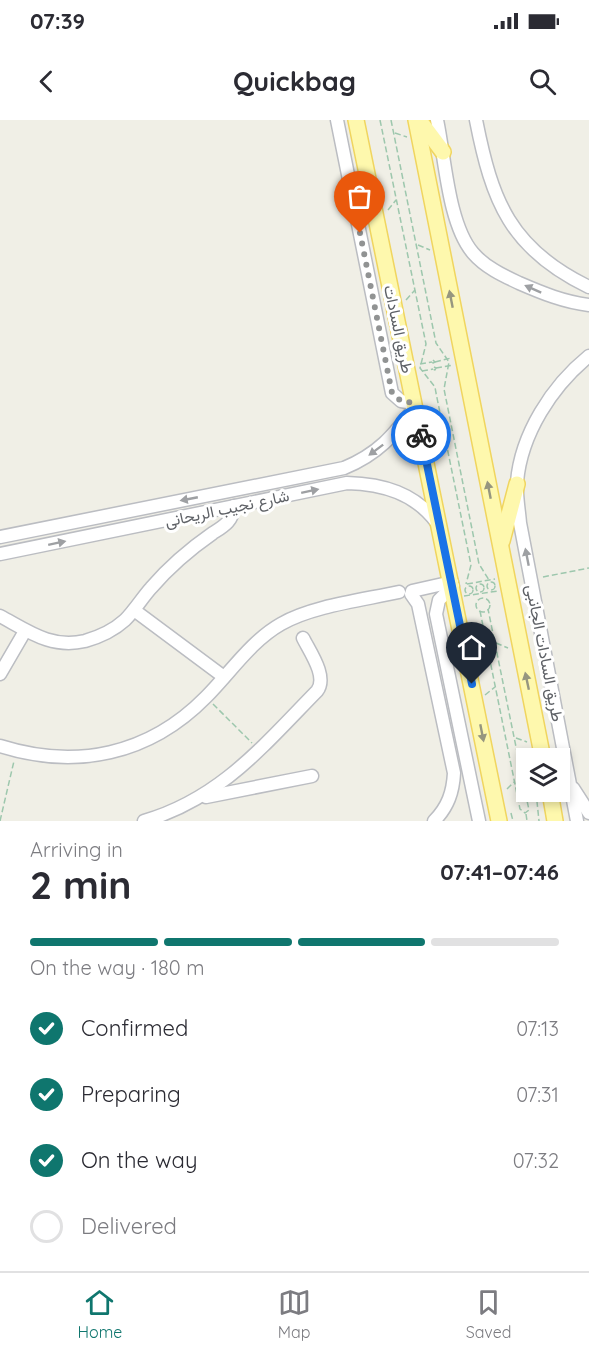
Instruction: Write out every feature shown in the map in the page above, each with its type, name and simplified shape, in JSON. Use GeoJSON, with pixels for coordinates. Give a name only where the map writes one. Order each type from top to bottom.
{"type":"FeatureCollection","features":[{"type":"Feature","properties":{"kind":"main road","name":"طريق السادات"},"geometry":{"type":"LineString","coordinates":[[356,120],[440,527],[459,586],[498,788],[500,821]]}},
{"type":"Feature","properties":{"kind":"main road"},"geometry":{"type":"LineString","coordinates":[[418,120],[444,152]]}},
{"type":"Feature","properties":{"kind":"main road"},"geometry":{"type":"LineString","coordinates":[[418,120],[541,748]]}},
{"type":"Feature","properties":{"kind":"main road"},"geometry":{"type":"LineString","coordinates":[[500,547],[517,484]]}},
{"type":"Feature","properties":{"kind":"main road"},"geometry":{"type":"LineString","coordinates":[[552,802],[555,821]]}},
{"type":"Feature","properties":{"kind":"street"},"geometry":{"type":"LineString","coordinates":[[337,120],[392,393],[401,401],[414,405]]}},
{"type":"Feature","properties":{"kind":"street"},"geometry":{"type":"LineString","coordinates":[[437,120],[456,218],[472,252],[503,276],[557,299],[589,305]]}},
{"type":"Feature","properties":{"kind":"street"},"geometry":{"type":"LineString","coordinates":[[476,120],[488,175],[503,212],[514,228],[542,258],[558,270],[589,286]]}},
{"type":"Feature","properties":{"kind":"street","name":"طريق السادات الجانبى"},"geometry":{"type":"LineString","coordinates":[[563,748],[520,523],[517,484],[519,464],[535,424],[549,400],[566,378],[589,356]]}},
{"type":"Feature","properties":{"kind":"street","name":"شارع نجيب الريحانى"},"geometry":{"type":"LineString","coordinates":[[0,537],[344,468],[375,452],[388,441],[414,405]]}},
{"type":"Feature","properties":{"kind":"street"},"geometry":{"type":"LineString","coordinates":[[344,468],[347,483]]}},
{"type":"Feature","properties":{"kind":"street","name":"شارع نجيب الريحانى"},"geometry":{"type":"LineString","coordinates":[[0,554],[347,483],[370,484],[391,489],[411,498],[428,511],[440,527]]}},
{"type":"Feature","properties":{"kind":"street"},"geometry":{"type":"LineString","coordinates":[[0,616],[25,631],[53,642],[83,641],[111,630],[134,610],[149,589],[173,565],[226,524],[232,516],[234,506]]}},
{"type":"Feature","properties":{"kind":"street"},"geometry":{"type":"LineString","coordinates":[[0,746],[62,758],[97,755],[130,747],[171,726],[206,697],[269,632],[294,617],[308,612],[408,592],[459,586]]}},
{"type":"Feature","properties":{"kind":"street"},"geometry":{"type":"LineString","coordinates":[[459,586],[439,600],[436,614],[478,819]]}},
{"type":"Feature","properties":{"kind":"street"},"geometry":{"type":"LineString","coordinates":[[408,592],[418,604],[454,773],[449,801],[434,821]]}},
{"type":"Feature","properties":{"kind":"street"},"geometry":{"type":"LineString","coordinates":[[134,610],[224,677]]}},
{"type":"Feature","properties":{"kind":"street"},"geometry":{"type":"LineString","coordinates":[[0,674],[25,631]]}},
{"type":"Feature","properties":{"kind":"street"},"geometry":{"type":"LineString","coordinates":[[144,821],[196,800],[240,770],[320,688],[321,678],[303,638]]}},
{"type":"Feature","properties":{"kind":"street"},"geometry":{"type":"LineString","coordinates":[[240,770],[244,790]]}},
{"type":"Feature","properties":{"kind":"street"},"geometry":{"type":"LineString","coordinates":[[196,800],[312,776]]}},
{"type":"Feature","properties":{"kind":"street"},"geometry":{"type":"LineString","coordinates":[[570,782],[589,813]]}},
{"type":"Feature","properties":{"kind":"street","name":"طريق السادات الجانبى"},"geometry":{"type":"LineString","coordinates":[[570,782],[577,821]]}},
{"type":"Feature","properties":{"kind":"street"},"geometry":{"type":"LineString","coordinates":[[478,819],[498,788]]}},
{"type":"Feature","properties":{"kind":"path"},"geometry":{"type":"LineString","coordinates":[[380,120],[426,344],[418,365],[420,371],[432,383],[436,393],[471,565],[459,586]]}},
{"type":"Feature","properties":{"kind":"path"},"geometry":{"type":"LineString","coordinates":[[391,120],[436,343],[448,359],[449,366],[444,389],[479,564],[489,580]]}},
{"type":"Feature","properties":{"kind":"path"},"geometry":{"type":"LineString","coordinates":[[393,132],[408,137]]}},
{"type":"Feature","properties":{"kind":"path"},"geometry":{"type":"LineString","coordinates":[[385,213],[397,200]]}},
{"type":"Feature","properties":{"kind":"path"},"geometry":{"type":"LineString","coordinates":[[416,245],[431,251]]}},
{"type":"Feature","properties":{"kind":"path"},"geometry":{"type":"LineString","coordinates":[[404,303],[415,289]]}},
{"type":"Feature","properties":{"kind":"path"},"geometry":{"type":"LineString","coordinates":[[418,365],[452,358]]}},
{"type":"Feature","properties":{"kind":"path"},"geometry":{"type":"LineString","coordinates":[[420,371],[453,365]]}},
{"type":"Feature","properties":{"kind":"path"},"geometry":{"type":"LineString","coordinates":[[531,579],[589,568]]}},
{"type":"Feature","properties":{"kind":"path"},"geometry":{"type":"LineString","coordinates":[[459,586],[495,579]]}},
{"type":"Feature","properties":{"kind":"path"},"geometry":{"type":"LineString","coordinates":[[479,583],[485,587],[481,593],[482,598],[489,602],[488,609],[517,748]]}},
{"type":"Feature","properties":{"kind":"path"},"geometry":{"type":"LineString","coordinates":[[479,583],[474,589],[481,593]]}},
{"type":"Feature","properties":{"kind":"path"},"geometry":{"type":"LineString","coordinates":[[459,586],[481,593],[498,591]]}},
{"type":"Feature","properties":{"kind":"path"},"geometry":{"type":"LineString","coordinates":[[482,598],[476,604],[480,611],[516,786]]}},
{"type":"Feature","properties":{"kind":"path"},"geometry":{"type":"LineString","coordinates":[[480,611],[488,609]]}},
{"type":"Feature","properties":{"kind":"path"},"geometry":{"type":"LineString","coordinates":[[495,643],[509,648]]}},
{"type":"Feature","properties":{"kind":"path"},"geometry":{"type":"LineString","coordinates":[[484,696],[496,686]]}},
{"type":"Feature","properties":{"kind":"path"},"geometry":{"type":"LineString","coordinates":[[206,697],[259,750]]}},
{"type":"Feature","properties":{"kind":"path"},"geometry":{"type":"LineString","coordinates":[[515,738],[527,742]]}},
{"type":"Feature","properties":{"kind":"path"},"geometry":{"type":"LineString","coordinates":[[0,821],[17,751]]}},
{"type":"Feature","properties":{"kind":"path"},"geometry":{"type":"LineString","coordinates":[[498,788],[515,781]]}},
{"type":"Feature","properties":{"kind":"path"},"geometry":{"type":"LineString","coordinates":[[519,802],[521,812],[525,813],[527,821]]}},
{"type":"Feature","properties":{"kind":"path"},"geometry":{"type":"LineString","coordinates":[[525,813],[529,810],[527,802]]}},
{"type":"Feature","properties":{"kind":"path"},"geometry":{"type":"LineString","coordinates":[[537,802],[539,821]]}},
{"type":"Feature","properties":{"kind":"way so far"},"geometry":{"type":"LineString","coordinates":[[360,233],[392,393],[405,403],[414,403],[421,435]]}},
{"type":"Feature","properties":{"kind":"route"},"geometry":{"type":"LineString","coordinates":[[421,435],[472,684]]}}]}
